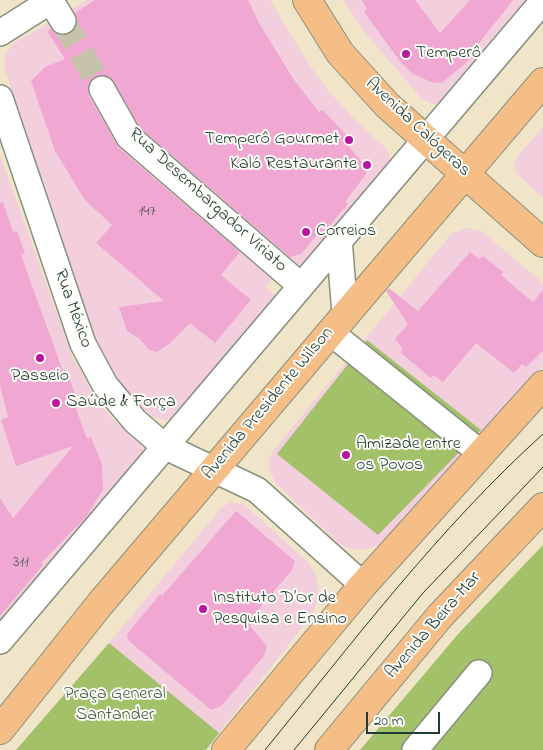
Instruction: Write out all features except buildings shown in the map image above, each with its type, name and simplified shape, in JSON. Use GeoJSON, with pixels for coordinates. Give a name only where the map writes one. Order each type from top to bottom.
{"type":"FeatureCollection","features":[{"type":"Feature","properties":{"kind":"main road","name":"Avenida Calógeras"},"geometry":{"type":"LineString","coordinates":[[307,0],[340,53],[387,106],[466,173],[543,243]]}},
{"type":"Feature","properties":{"kind":"main road","name":"Avenida Presidente Wilson"},"geometry":{"type":"LineString","coordinates":[[0,730],[100,604],[213,469],[543,82]]}},
{"type":"Feature","properties":{"kind":"main road"},"geometry":{"type":"LineString","coordinates":[[226,750],[363,585],[543,386]]}},
{"type":"Feature","properties":{"kind":"main road","name":"Avenida Beira-Mar"},"geometry":{"type":"LineString","coordinates":[[329,750],[440,616],[543,507]]}},
{"type":"Feature","properties":{"kind":"street"},"geometry":{"type":"LineString","coordinates":[[0,641],[339,239],[426,140],[543,1]]}},
{"type":"Feature","properties":{"kind":"street"},"geometry":{"type":"LineString","coordinates":[[0,33],[55,7]]}},
{"type":"Feature","properties":{"kind":"street","name":"Rua Desembargador Viriato"},"geometry":{"type":"LineString","coordinates":[[102,89],[129,137],[300,285]]}},
{"type":"Feature","properties":{"kind":"street","name":"Rua México"},"geometry":{"type":"LineString","coordinates":[[0,98],[83,344],[105,385],[136,421],[164,446],[258,490],[363,585]]}},
{"type":"Feature","properties":{"kind":"street"},"geometry":{"type":"LineString","coordinates":[[339,239],[338,323],[482,454]]}},
{"type":"Feature","properties":{"kind":"street"},"geometry":{"type":"LineString","coordinates":[[415,750],[479,672]]}},
{"type":"Feature","properties":{"kind":"shaded area"},"geometry":{"type":"Polygon","coordinates":[[[87,0],[270,0],[310,66],[327,89],[360,125],[385,147],[389,155],[390,163],[302,267],[295,266],[90,91],[278,273],[266,287],[276,296],[174,421],[155,418],[132,400],[107,365],[97,344],[4,67],[5,54],[13,44],[87,0]]]}},
{"type":"Feature","properties":{"kind":"shaded area"},"geometry":{"type":"Polygon","coordinates":[[[343,0],[531,0],[441,103],[436,105],[422,99],[366,34],[343,0]]]}},
{"type":"Feature","properties":{"kind":"shaded area"},"geometry":{"type":"Polygon","coordinates":[[[543,127],[543,198],[517,174],[514,164],[517,157],[543,127]]]}},
{"type":"Feature","properties":{"kind":"shaded area"},"geometry":{"type":"Polygon","coordinates":[[[0,155],[73,358],[96,398],[110,416],[142,446],[144,455],[0,630],[0,155]]]}},
{"type":"Feature","properties":{"kind":"shaded area"},"geometry":{"type":"Polygon","coordinates":[[[467,228],[481,231],[543,283],[543,366],[380,544],[366,550],[348,548],[340,544],[275,483],[269,467],[269,459],[273,451],[452,233],[467,228]]]}},
{"type":"Feature","properties":{"kind":"shaded area"},"geometry":{"type":"Polygon","coordinates":[[[231,502],[244,504],[308,562],[316,575],[319,595],[312,615],[206,750],[16,750],[109,643],[221,508],[231,502]]]}},
{"type":"Feature","properties":{"kind":"green space"},"geometry":{"type":"Polygon","coordinates":[[[367,340],[481,430],[378,535],[277,454],[367,340]]]}},
{"type":"Feature","properties":{"kind":"green space"},"geometry":{"type":"Polygon","coordinates":[[[543,545],[543,750],[360,750],[459,633],[543,545]]]}},
{"type":"Feature","properties":{"kind":"green space","name":"Praça General Santander"},"geometry":{"type":"Polygon","coordinates":[[[109,643],[219,733],[206,750],[16,750],[109,643]]]}},
{"type":"Feature","properties":{"kind":"tunnel"},"geometry":{"type":"LineString","coordinates":[[63,21],[102,89]]}},
{"type":"Feature","properties":{"kind":"tram line"},"geometry":{"type":"LineString","coordinates":[[265,750],[364,627],[433,547],[468,508],[543,434]]}},
{"type":"Feature","properties":{"kind":"tram line"},"geometry":{"type":"LineString","coordinates":[[294,750],[423,593],[543,467]]}},
{"type":"Feature","properties":{"kind":"place","name":"Temperô"},"geometry":{"type":"Point","coordinates":[406,54]}},
{"type":"Feature","properties":{"kind":"place","name":"Temperô Gourmet"},"geometry":{"type":"Point","coordinates":[349,140]}},
{"type":"Feature","properties":{"kind":"place","name":"Kaló Restaurante"},"geometry":{"type":"Point","coordinates":[367,165]}},
{"type":"Feature","properties":{"kind":"place","name":"Correios"},"geometry":{"type":"Point","coordinates":[306,232]}},
{"type":"Feature","properties":{"kind":"place","name":"Passeio"},"geometry":{"type":"Point","coordinates":[40,358]}},
{"type":"Feature","properties":{"kind":"place","name":"Saúde & Força"},"geometry":{"type":"Point","coordinates":[56,403]}},
{"type":"Feature","properties":{"kind":"place","name":"Amizade entre os Povos"},"geometry":{"type":"Point","coordinates":[346,455]}},
{"type":"Feature","properties":{"kind":"place","name":"Instituto D’Or de Pesquisa e Ensino"},"geometry":{"type":"Point","coordinates":[203,609]}}]}
